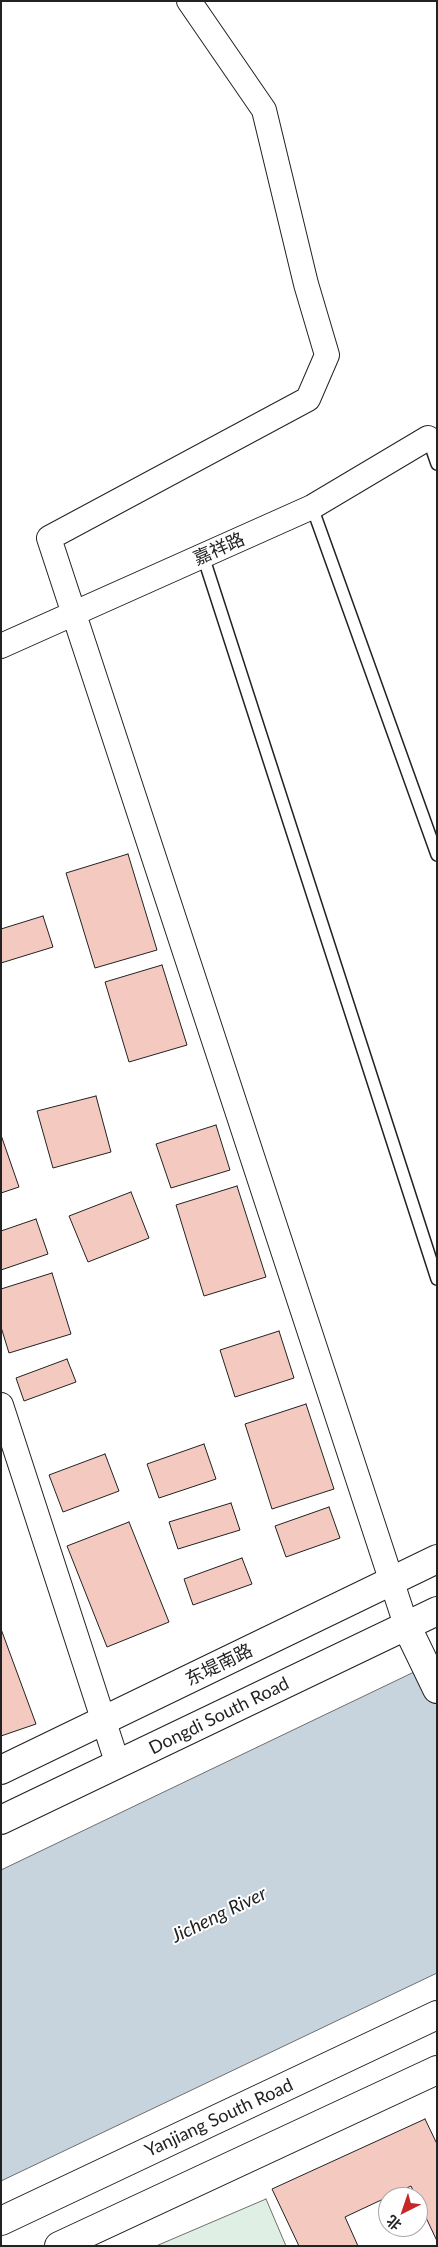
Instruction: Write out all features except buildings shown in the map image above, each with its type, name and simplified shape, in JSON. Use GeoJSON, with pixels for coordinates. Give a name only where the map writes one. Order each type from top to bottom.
{"type":"FeatureCollection","features":[{"type":"Feature","properties":{"kind":"main road","name":"东堤南路"},"geometry":{"type":"LineString","coordinates":[[1,1770],[437,1560]]}},
{"type":"Feature","properties":{"kind":"main road","name":"Dongdi South Road"},"geometry":{"type":"LineString","coordinates":[[1,1820],[437,1611]]}},
{"type":"Feature","properties":{"kind":"main road"},"geometry":{"type":"LineString","coordinates":[[406,1625],[437,1689]]}},
{"type":"Feature","properties":{"kind":"main road","name":"Yanjiang South Road"},"geometry":{"type":"LineString","coordinates":[[1,2221],[437,2015]]}},
{"type":"Feature","properties":{"kind":"main road"},"geometry":{"type":"LineString","coordinates":[[59,2246],[437,2070]]}},
{"type":"Feature","properties":{"kind":"street"},"geometry":{"type":"LineString","coordinates":[[188,1],[264,110],[306,284],[327,355],[308,400],[48,538],[406,1625]]}},
{"type":"Feature","properties":{"kind":"street","name":"嘉祥路"},"geometry":{"type":"LineString","coordinates":[[1,646],[312,507],[428,438]]}},
{"type":"Feature","properties":{"kind":"street"},"geometry":{"type":"LineString","coordinates":[[1,1405],[118,1765]]}},
{"type":"Feature","properties":{"kind":"lane"},"geometry":{"type":"LineString","coordinates":[[428,438],[437,464]]}},
{"type":"Feature","properties":{"kind":"lane"},"geometry":{"type":"LineString","coordinates":[[312,507],[437,855]]}},
{"type":"Feature","properties":{"kind":"lane"},"geometry":{"type":"LineString","coordinates":[[203,556],[437,1279]]}},
{"type":"Feature","properties":{"kind":"green space"},"geometry":{"type":"Polygon","coordinates":[[[266,2199],[286,2246],[156,2246],[266,2199]]]}},
{"type":"Feature","properties":{"kind":"water","name":"Jicheng River"},"geometry":{"type":"Polygon","coordinates":[[[437,1661],[437,1973],[1,2181],[1,1870],[437,1661]]]}}]}
